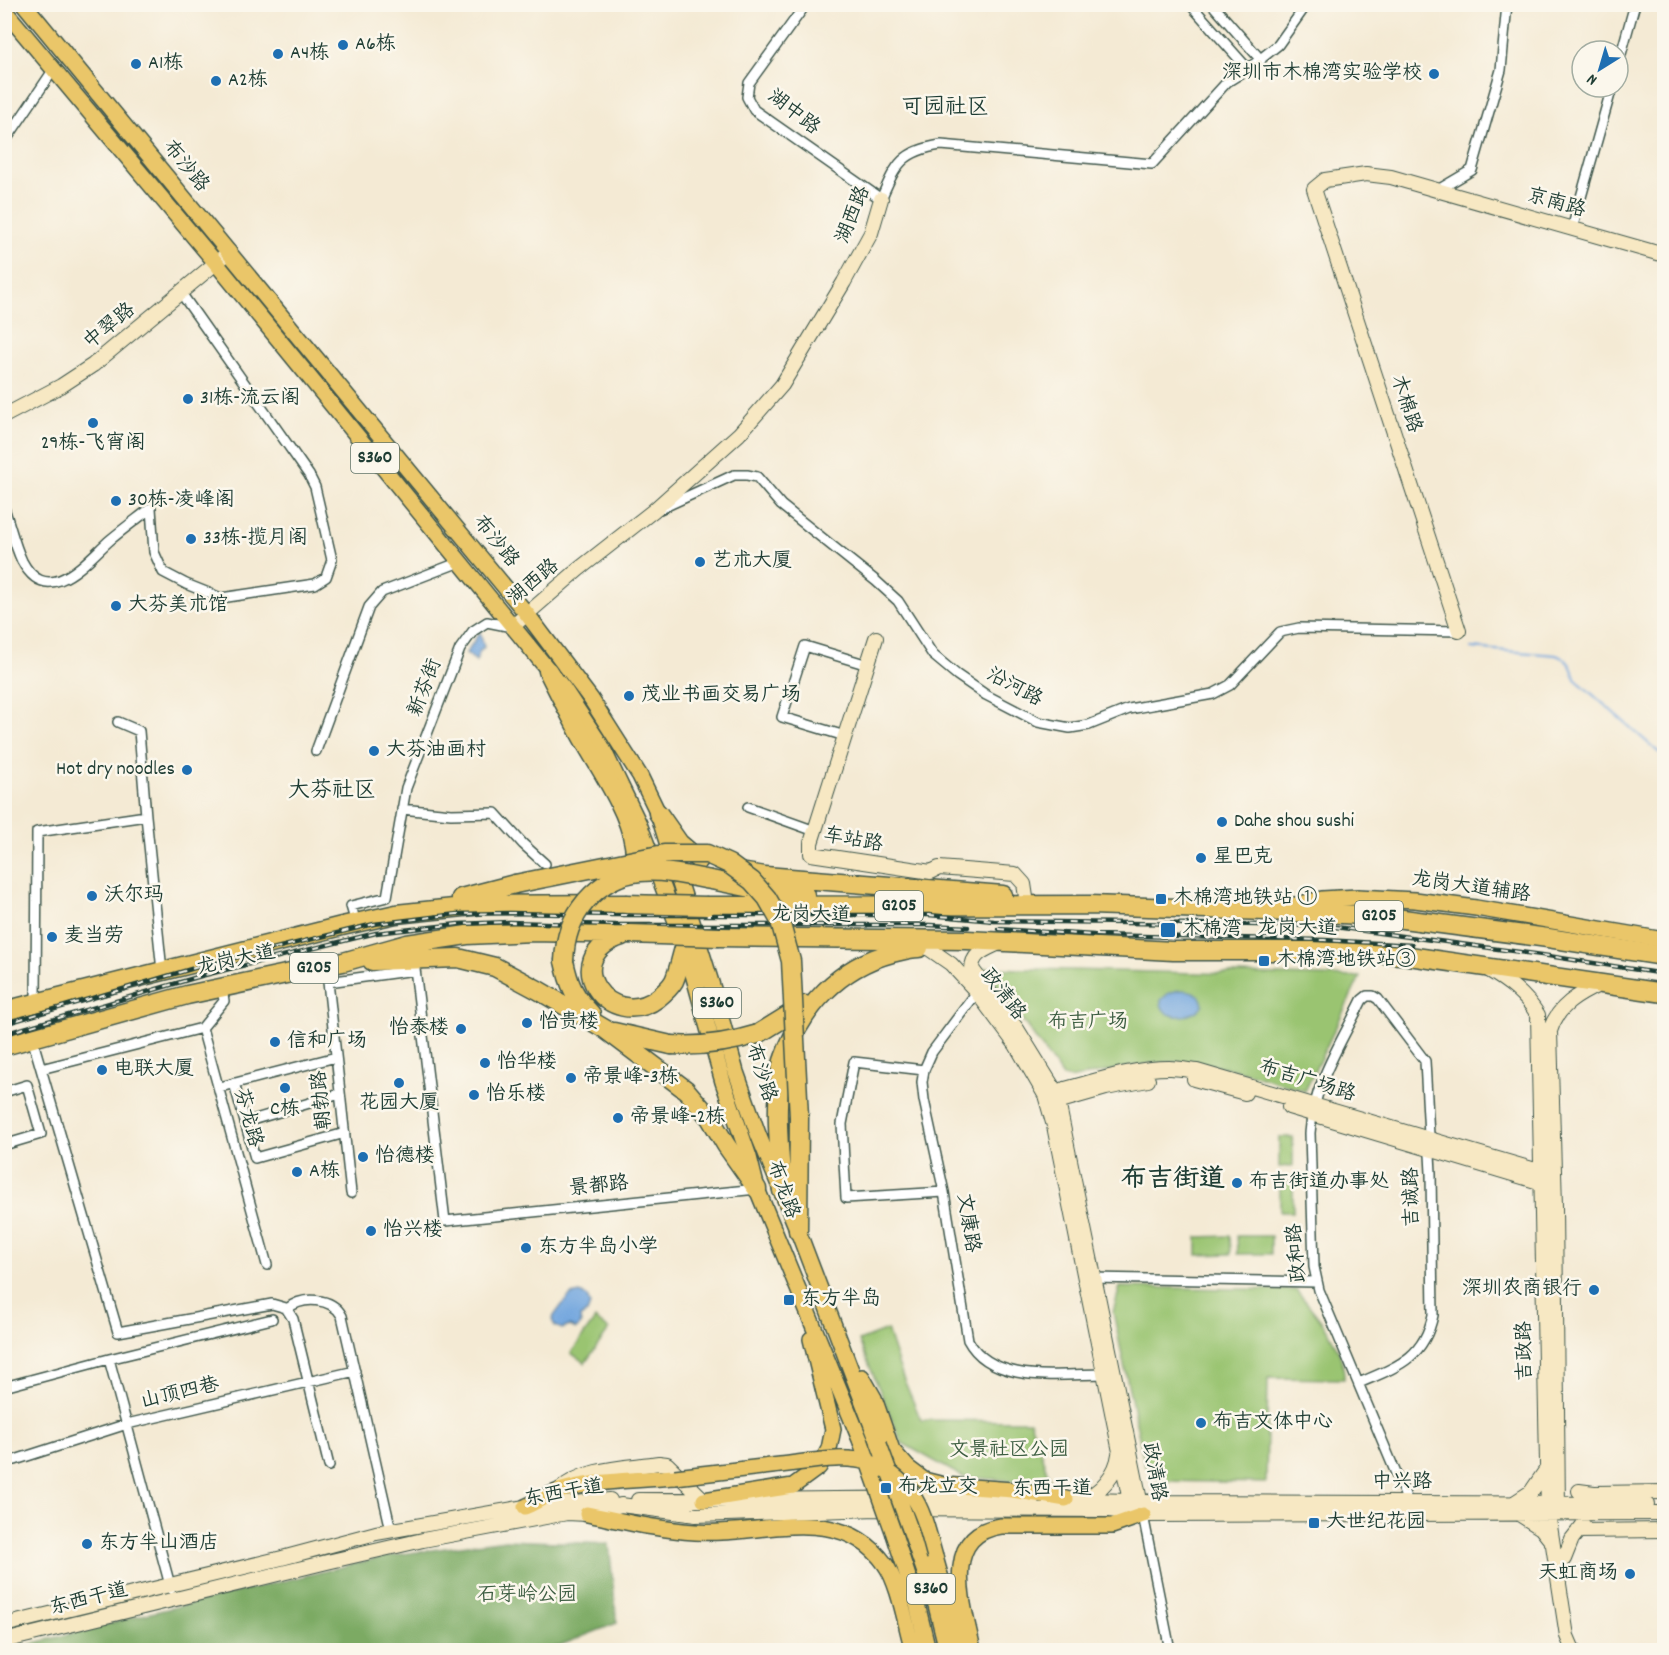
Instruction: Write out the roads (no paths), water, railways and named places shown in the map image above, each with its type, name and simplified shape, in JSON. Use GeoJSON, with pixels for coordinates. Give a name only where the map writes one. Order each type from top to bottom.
{"type":"FeatureCollection","features":[{"type":"Feature","properties":{"kind":"highway"},"geometry":{"type":"LineString","coordinates":[[483,905],[512,898],[606,891],[621,883],[630,874],[635,862],[635,846],[630,829],[613,791],[548,671]]}},
{"type":"Feature","properties":{"kind":"highway"},"geometry":{"type":"LineString","coordinates":[[658,813],[679,843],[698,860],[726,869],[765,876],[1026,897],[1090,905]]}},
{"type":"Feature","properties":{"kind":"highway"},"geometry":{"type":"LineString","coordinates":[[405,913],[515,884],[664,854],[706,854],[729,864],[752,881],[767,898],[780,921],[791,961],[799,1117],[798,1231]]}},
{"type":"Feature","properties":{"kind":"highway"},"geometry":{"type":"LineString","coordinates":[[967,940],[928,948],[911,948],[861,964],[840,977],[790,1016],[758,1034],[734,1042],[696,1047],[671,1045],[604,1029],[576,997],[568,979],[564,961],[565,941],[571,924],[581,907],[606,882],[624,874],[641,871],[667,871],[777,893],[830,897],[1026,897]]}},
{"type":"Feature","properties":{"kind":"highway","name":"龙岗大道"},"geometry":{"type":"LineString","coordinates":[[4,1011],[356,922],[405,913],[483,905],[1090,905],[1270,910],[1380,916],[1665,956]]}},
{"type":"Feature","properties":{"kind":"highway","name":"龙岗大道"},"geometry":{"type":"LineString","coordinates":[[4,1046],[187,995],[343,962],[406,944],[467,934],[533,932],[967,940],[1173,951],[1313,951],[1402,955],[1665,993]]}},
{"type":"Feature","properties":{"kind":"highway"},"geometry":{"type":"LineString","coordinates":[[629,934],[602,945],[592,961],[590,978],[595,989],[617,1006],[639,1007],[653,1002],[666,992],[674,982],[685,945]]}},
{"type":"Feature","properties":{"kind":"highway"},"geometry":{"type":"LineString","coordinates":[[343,962],[415,965],[458,958],[495,968],[538,990],[604,1029],[686,1090],[710,1118],[757,1189]]}},
{"type":"Feature","properties":{"kind":"highway"},"geometry":{"type":"LineString","coordinates":[[782,1191],[777,1104],[783,1059],[802,1020],[824,991]]}},
{"type":"Feature","properties":{"kind":"main road","name":"布沙路"},"geometry":{"type":"LineString","coordinates":[[24,4],[527,614],[591,699],[640,776],[658,813],[713,989],[736,1072],[758,1134],[782,1191]]}},
{"type":"Feature","properties":{"kind":"main road","name":"布沙路"},"geometry":{"type":"LineString","coordinates":[[4,10],[216,263],[563,688],[603,747],[639,824],[685,945]]}},
{"type":"Feature","properties":{"kind":"main road","name":"京南路"},"geometry":{"type":"LineString","coordinates":[[1314,189],[1325,180],[1365,174],[1391,177],[1665,255]]}},
{"type":"Feature","properties":{"kind":"main road","name":"木棉路"},"geometry":{"type":"LineString","coordinates":[[1314,189],[1459,631]]}},
{"type":"Feature","properties":{"kind":"main road","name":"湖西路"},"geometry":{"type":"LineString","coordinates":[[512,627],[579,569],[653,511],[739,434],[782,385],[871,233],[881,199]]}},
{"type":"Feature","properties":{"kind":"main road","name":"中翠路"},"geometry":{"type":"LineString","coordinates":[[4,416],[61,387],[93,365],[229,252]]}},
{"type":"Feature","properties":{"kind":"main road","name":"车站路"},"geometry":{"type":"LineString","coordinates":[[876,638],[815,831],[811,854],[931,872],[939,868],[1015,874],[1024,884],[1026,897]]}},
{"type":"Feature","properties":{"kind":"main road","name":"龙岗大道辅路"},"geometry":{"type":"LineString","coordinates":[[1270,910],[1322,899],[1358,897],[1415,900],[1665,940]]}},
{"type":"Feature","properties":{"kind":"main road","name":"政清路"},"geometry":{"type":"LineString","coordinates":[[1001,942],[979,953],[972,961],[972,969],[980,988],[1052,1098],[1138,1505]]}},
{"type":"Feature","properties":{"kind":"main road","name":"布龙路"},"geometry":{"type":"LineString","coordinates":[[685,945],[723,1082],[749,1157],[757,1189],[861,1442],[917,1605],[928,1650]]}},
{"type":"Feature","properties":{"kind":"main road","name":"政清路"},"geometry":{"type":"LineString","coordinates":[[928,948],[980,988]]}},
{"type":"Feature","properties":{"kind":"main road","name":"吉政路"},"geometry":{"type":"LineString","coordinates":[[1483,966],[1512,984],[1523,994],[1538,1015],[1548,1179]]}},
{"type":"Feature","properties":{"kind":"main road","name":"吉政路"},"geometry":{"type":"LineString","coordinates":[[1573,1650],[1567,1636],[1552,1542],[1548,1179],[1550,1031],[1555,1019],[1569,1002],[1580,993],[1601,984]]}},
{"type":"Feature","properties":{"kind":"main road","name":"布吉广场路"},"geometry":{"type":"LineString","coordinates":[[1052,1098],[1169,1078],[1193,1079],[1313,1109],[1548,1179]]}},
{"type":"Feature","properties":{"kind":"main road","name":"布龙路"},"geometry":{"type":"LineString","coordinates":[[782,1191],[910,1529],[936,1605],[947,1650]]}},
{"type":"Feature","properties":{"kind":"main road","name":"政清路"},"geometry":{"type":"LineString","coordinates":[[1090,1278],[1104,1374],[1120,1452],[1138,1505]]}},
{"type":"Feature","properties":{"kind":"main road"},"geometry":{"type":"LineString","coordinates":[[525,1507],[558,1491],[576,1478],[659,1463],[667,1464],[704,1500],[793,1486],[819,1467],[829,1449],[833,1429],[801,1292]]}},
{"type":"Feature","properties":{"kind":"main road"},"geometry":{"type":"LineString","coordinates":[[838,1335],[874,1398],[892,1450],[908,1468],[924,1480],[944,1485],[1013,1490],[1073,1499],[1096,1491],[1109,1478],[1118,1463],[1120,1452]]}},
{"type":"Feature","properties":{"kind":"main road"},"geometry":{"type":"LineString","coordinates":[[558,1491],[616,1481],[675,1477],[823,1460],[855,1460],[871,1463],[886,1470],[900,1481],[911,1494],[924,1518],[961,1650]]}},
{"type":"Feature","properties":{"kind":"main road"},"geometry":{"type":"LineString","coordinates":[[1552,1542],[1541,1528],[1514,1508],[1534,1489],[1552,1464],[1600,1508],[1578,1531],[1569,1544],[1564,1559]]}},
{"type":"Feature","properties":{"kind":"main road"},"geometry":{"type":"LineString","coordinates":[[596,1473],[616,1481]]}},
{"type":"Feature","properties":{"kind":"main road"},"geometry":{"type":"LineString","coordinates":[[1579,1491],[1665,1493]]}},
{"type":"Feature","properties":{"kind":"main road"},"geometry":{"type":"LineString","coordinates":[[1637,1504],[1665,1493]]}},
{"type":"Feature","properties":{"kind":"main road","name":"东西干道"},"geometry":{"type":"LineString","coordinates":[[621,1508],[704,1500],[914,1497],[1073,1499],[1138,1505]]}},
{"type":"Feature","properties":{"kind":"main road","name":"中兴路"},"geometry":{"type":"LineString","coordinates":[[1138,1505],[1408,1502],[1514,1508]]}},
{"type":"Feature","properties":{"kind":"main road","name":"中兴路"},"geometry":{"type":"LineString","coordinates":[[1600,1508],[1665,1504]]}},
{"type":"Feature","properties":{"kind":"main road"},"geometry":{"type":"LineString","coordinates":[[973,1650],[960,1585],[960,1569],[964,1551],[977,1536],[987,1529],[1001,1526],[1112,1526],[1138,1505]]}},
{"type":"Feature","properties":{"kind":"main road","name":"东西干道"},"geometry":{"type":"LineString","coordinates":[[7,1621],[170,1586],[391,1530],[525,1507],[621,1508],[696,1515],[877,1509],[1110,1510],[1138,1505]]}},
{"type":"Feature","properties":{"kind":"main road","name":"中兴路"},"geometry":{"type":"LineString","coordinates":[[1138,1505],[1600,1508],[1665,1513]]}},
{"type":"Feature","properties":{"kind":"main road"},"geometry":{"type":"LineString","coordinates":[[587,1514],[621,1508],[697,1533],[804,1526],[825,1527],[840,1531],[863,1543],[884,1562],[892,1575],[913,1650]]}},
{"type":"Feature","properties":{"kind":"main road","name":"吉政路"},"geometry":{"type":"LineString","coordinates":[[1553,1508],[1579,1650]]}},
{"type":"Feature","properties":{"kind":"main road","name":"东西干道"},"geometry":{"type":"LineString","coordinates":[[4,1641],[423,1540],[567,1513],[587,1514]]}},
{"type":"Feature","properties":{"kind":"main road"},"geometry":{"type":"LineString","coordinates":[[1578,1531],[1665,1530]]}},
{"type":"Feature","properties":{"kind":"street","name":"湖中路"},"geometry":{"type":"LineString","coordinates":[[806,4],[749,83],[747,97],[754,110],[881,199]]}},
{"type":"Feature","properties":{"kind":"street"},"geometry":{"type":"LineString","coordinates":[[1190,4],[1248,69]]}},
{"type":"Feature","properties":{"kind":"street"},"geometry":{"type":"LineString","coordinates":[[1212,4],[1261,60]]}},
{"type":"Feature","properties":{"kind":"street","name":"湖西路"},"geometry":{"type":"LineString","coordinates":[[881,199],[892,174],[904,158],[920,148],[941,145],[1152,164],[1227,81],[1261,60],[1278,45],[1307,4]]}},
{"type":"Feature","properties":{"kind":"street"},"geometry":{"type":"LineString","coordinates":[[1438,190],[1472,170],[1501,70],[1507,4]]}},
{"type":"Feature","properties":{"kind":"street"},"geometry":{"type":"LineString","coordinates":[[1625,39],[1635,4]]}},
{"type":"Feature","properties":{"kind":"street"},"geometry":{"type":"LineString","coordinates":[[4,143],[54,69]]}},
{"type":"Feature","properties":{"kind":"street"},"geometry":{"type":"LineString","coordinates":[[1572,229],[1609,99]]}},
{"type":"Feature","properties":{"kind":"street"},"geometry":{"type":"LineString","coordinates":[[4,508],[23,562],[30,572],[42,581],[53,582],[67,579],[111,539],[151,508],[154,552],[164,572],[221,598],[315,584],[326,577],[332,560],[312,481],[181,293]]}},
{"type":"Feature","properties":{"kind":"street","name":"沿河路"},"geometry":{"type":"LineString","coordinates":[[653,511],[674,504],[734,475],[757,477],[781,505],[898,601],[933,655],[957,675],[1020,714],[1038,722],[1070,728],[1089,725],[1129,709],[1213,694],[1230,685],[1280,632],[1299,628],[1459,631]]}},
{"type":"Feature","properties":{"kind":"street"},"geometry":{"type":"LineString","coordinates":[[316,751],[369,607],[382,592],[460,562]]}},
{"type":"Feature","properties":{"kind":"street","name":"新芬街"},"geometry":{"type":"LineString","coordinates":[[356,922],[351,906],[387,897],[406,788],[460,649],[473,631],[487,622],[512,627]]}},
{"type":"Feature","properties":{"kind":"street"},"geometry":{"type":"LineString","coordinates":[[845,736],[782,717],[806,646],[867,665]]}},
{"type":"Feature","properties":{"kind":"street"},"geometry":{"type":"LineString","coordinates":[[118,722],[139,731],[162,971]]}},
{"type":"Feature","properties":{"kind":"street"},"geometry":{"type":"LineString","coordinates":[[748,807],[815,831]]}},
{"type":"Feature","properties":{"kind":"street"},"geometry":{"type":"LineString","coordinates":[[402,809],[452,814],[495,813],[545,864]]}},
{"type":"Feature","properties":{"kind":"street"},"geometry":{"type":"LineString","coordinates":[[36,1003],[37,832],[146,816]]}},
{"type":"Feature","properties":{"kind":"street","name":"景都路"},"geometry":{"type":"LineString","coordinates":[[415,965],[445,1221],[757,1189]]}},
{"type":"Feature","properties":{"kind":"street","name":"朝勃路"},"geometry":{"type":"LineString","coordinates":[[351,1193],[328,982],[415,965]]}},
{"type":"Feature","properties":{"kind":"street"},"geometry":{"type":"LineString","coordinates":[[41,1069],[202,1028],[225,1001],[222,987]]}},
{"type":"Feature","properties":{"kind":"street","name":"文康路"},"geometry":{"type":"LineString","coordinates":[[980,988],[932,1052],[924,1070],[924,1100],[944,1192],[968,1340],[977,1353],[990,1364],[1016,1372],[1104,1374]]}},
{"type":"Feature","properties":{"kind":"street","name":"政和路"},"geometry":{"type":"LineString","coordinates":[[1367,996],[1362,1000],[1330,1066],[1313,1109],[1310,1133],[1314,1267],[1317,1282],[1408,1502]]}},
{"type":"Feature","properties":{"kind":"street","name":"吉诚路"},"geometry":{"type":"LineString","coordinates":[[1359,1383],[1408,1360],[1422,1344],[1433,1315],[1425,1061],[1378,999],[1367,996]]}},
{"type":"Feature","properties":{"kind":"street","name":"芬龙路"},"geometry":{"type":"LineString","coordinates":[[202,1028],[267,1265]]}},
{"type":"Feature","properties":{"kind":"street"},"geometry":{"type":"LineString","coordinates":[[32,1038],[118,1332],[272,1304],[287,1309],[293,1319],[329,1466]]}},
{"type":"Feature","properties":{"kind":"street"},"geometry":{"type":"LineString","coordinates":[[219,1087],[336,1057]]}},
{"type":"Feature","properties":{"kind":"street"},"geometry":{"type":"LineString","coordinates":[[924,1070],[854,1062],[842,1124],[846,1198],[944,1192]]}},
{"type":"Feature","properties":{"kind":"street"},"geometry":{"type":"LineString","coordinates":[[234,1083],[255,1158],[345,1133]]}},
{"type":"Feature","properties":{"kind":"street"},"geometry":{"type":"LineString","coordinates":[[4,1092],[27,1085],[41,1134],[4,1144]]}},
{"type":"Feature","properties":{"kind":"street"},"geometry":{"type":"LineString","coordinates":[[245,1122],[340,1094]]}},
{"type":"Feature","properties":{"kind":"street"},"geometry":{"type":"LineString","coordinates":[[1090,1278],[1317,1282]]}},
{"type":"Feature","properties":{"kind":"street"},"geometry":{"type":"LineString","coordinates":[[287,1309],[314,1299],[339,1310],[391,1530]]}},
{"type":"Feature","properties":{"kind":"street"},"geometry":{"type":"LineString","coordinates":[[4,1387],[272,1319]]}},
{"type":"Feature","properties":{"kind":"street"},"geometry":{"type":"LineString","coordinates":[[109,1359],[174,1600]]}},
{"type":"Feature","properties":{"kind":"street","name":"山顶四巷"},"geometry":{"type":"LineString","coordinates":[[15,1460],[127,1424],[355,1371]]}},
{"type":"Feature","properties":{"kind":"street"},"geometry":{"type":"LineString","coordinates":[[1138,1505],[1170,1650]]}},
{"type":"Feature","properties":{"kind":"water"},"geometry":{"type":"Polygon","coordinates":[[[480,632],[484,647],[476,661],[466,653],[480,632]]]}},
{"type":"Feature","properties":{"kind":"water"},"geometry":{"type":"Polygon","coordinates":[[[1179,990],[1194,992],[1203,1004],[1186,1016],[1166,1012],[1161,1000],[1169,993],[1179,990]]]}},
{"type":"Feature","properties":{"kind":"water"},"geometry":{"type":"Polygon","coordinates":[[[580,1293],[587,1297],[590,1305],[587,1313],[580,1317],[581,1325],[576,1329],[569,1326],[562,1329],[555,1326],[552,1320],[560,1307],[571,1295],[580,1293]]]}},
{"type":"Feature","properties":{"kind":"waterway"},"geometry":{"type":"LineString","coordinates":[[1471,648],[1556,655],[1564,659],[1573,670],[1575,679],[1664,757]]}},
{"type":"Feature","properties":{"kind":"railway"},"geometry":{"type":"LineString","coordinates":[[4,1024],[198,967],[374,924],[457,914],[929,915],[994,921],[1328,926],[1664,974]]}},
{"type":"Feature","properties":{"kind":"railway"},"geometry":{"type":"LineString","coordinates":[[4,1034],[201,976],[376,933],[458,924],[509,922],[614,925],[968,927]]}},
{"type":"Feature","properties":{"kind":"railway"},"geometry":{"type":"LineString","coordinates":[[998,929],[1094,935],[1324,940],[1412,945]]}},
{"type":"Feature","properties":{"kind":"place","name":"A6栋"},"geometry":{"type":"Point","coordinates":[343,45]}},
{"type":"Feature","properties":{"kind":"place","name":"A4栋"},"geometry":{"type":"Point","coordinates":[278,54]}},
{"type":"Feature","properties":{"kind":"place","name":"A1栋"},"geometry":{"type":"Point","coordinates":[136,64]}},
{"type":"Feature","properties":{"kind":"place","name":"深圳市木棉湾实验学校"},"geometry":{"type":"Point","coordinates":[1434,74]}},
{"type":"Feature","properties":{"kind":"place","name":"A2栋"},"geometry":{"type":"Point","coordinates":[216,81]}},
{"type":"Feature","properties":{"kind":"place","name":"31栋-流云阁"},"geometry":{"type":"Point","coordinates":[188,399]}},
{"type":"Feature","properties":{"kind":"place","name":"29栋-飞宵阁"},"geometry":{"type":"Point","coordinates":[93,423]}},
{"type":"Feature","properties":{"kind":"place","name":"30栋-凌峰阁"},"geometry":{"type":"Point","coordinates":[116,501]}},
{"type":"Feature","properties":{"kind":"place","name":"33栋-揽月阁"},"geometry":{"type":"Point","coordinates":[191,539]}},
{"type":"Feature","properties":{"kind":"place","name":"艺术大厦"},"geometry":{"type":"Point","coordinates":[700,562]}},
{"type":"Feature","properties":{"kind":"place","name":"大芬美术馆"},"geometry":{"type":"Point","coordinates":[116,606]}},
{"type":"Feature","properties":{"kind":"place","name":"茂业书画交易广场"},"geometry":{"type":"Point","coordinates":[629,696]}},
{"type":"Feature","properties":{"kind":"place","name":"大芬油画村"},"geometry":{"type":"Point","coordinates":[374,751]}},
{"type":"Feature","properties":{"kind":"place","name":"Hot dry noodles"},"geometry":{"type":"Point","coordinates":[187,770]}},
{"type":"Feature","properties":{"kind":"place","name":"Dahe shou sushi"},"geometry":{"type":"Point","coordinates":[1222,822]}},
{"type":"Feature","properties":{"kind":"place","name":"星巴克"},"geometry":{"type":"Point","coordinates":[1201,858]}},
{"type":"Feature","properties":{"kind":"place","name":"沃尔玛"},"geometry":{"type":"Point","coordinates":[92,896]}},
{"type":"Feature","properties":{"kind":"place","name":"木棉湾地铁站 ①"},"geometry":{"type":"Point","coordinates":[1161,899]}},
{"type":"Feature","properties":{"kind":"place","name":"木棉湾"},"geometry":{"type":"Point","coordinates":[1168,930]}},
{"type":"Feature","properties":{"kind":"place","name":"麦当劳"},"geometry":{"type":"Point","coordinates":[52,937]}},
{"type":"Feature","properties":{"kind":"place","name":"木棉湾地铁站③"},"geometry":{"type":"Point","coordinates":[1264,961]}},
{"type":"Feature","properties":{"kind":"place","name":"怡贵楼"},"geometry":{"type":"Point","coordinates":[527,1023]}},
{"type":"Feature","properties":{"kind":"place","name":"怡泰楼"},"geometry":{"type":"Point","coordinates":[461,1029]}},
{"type":"Feature","properties":{"kind":"place","name":"信和广场"},"geometry":{"type":"Point","coordinates":[275,1042]}},
{"type":"Feature","properties":{"kind":"place","name":"怡华楼"},"geometry":{"type":"Point","coordinates":[485,1063]}},
{"type":"Feature","properties":{"kind":"place","name":"电联大厦"},"geometry":{"type":"Point","coordinates":[102,1070]}},
{"type":"Feature","properties":{"kind":"place","name":"帝景峰-3栋"},"geometry":{"type":"Point","coordinates":[571,1078]}},
{"type":"Feature","properties":{"kind":"place","name":"花园大厦"},"geometry":{"type":"Point","coordinates":[399,1083]}},
{"type":"Feature","properties":{"kind":"place","name":"C栋"},"geometry":{"type":"Point","coordinates":[285,1088]}},
{"type":"Feature","properties":{"kind":"place","name":"怡乐楼"},"geometry":{"type":"Point","coordinates":[474,1095]}},
{"type":"Feature","properties":{"kind":"place","name":"帝景峰-2栋"},"geometry":{"type":"Point","coordinates":[618,1118]}},
{"type":"Feature","properties":{"kind":"place","name":"怡德楼"},"geometry":{"type":"Point","coordinates":[363,1157]}},
{"type":"Feature","properties":{"kind":"place","name":"A栋"},"geometry":{"type":"Point","coordinates":[297,1172]}},
{"type":"Feature","properties":{"kind":"place","name":"布吉街道办事处"},"geometry":{"type":"Point","coordinates":[1237,1183]}},
{"type":"Feature","properties":{"kind":"place","name":"怡兴楼"},"geometry":{"type":"Point","coordinates":[371,1231]}},
{"type":"Feature","properties":{"kind":"place","name":"东方半岛小学"},"geometry":{"type":"Point","coordinates":[526,1248]}},
{"type":"Feature","properties":{"kind":"place","name":"深圳农商银行"},"geometry":{"type":"Point","coordinates":[1594,1290]}},
{"type":"Feature","properties":{"kind":"place","name":"东方半岛"},"geometry":{"type":"Point","coordinates":[789,1300]}},
{"type":"Feature","properties":{"kind":"place","name":"布吉文体中心"},"geometry":{"type":"Point","coordinates":[1201,1423]}},
{"type":"Feature","properties":{"kind":"place","name":"布龙立交"},"geometry":{"type":"Point","coordinates":[886,1488]}},
{"type":"Feature","properties":{"kind":"place","name":"大世纪花园"},"geometry":{"type":"Point","coordinates":[1314,1523]}},
{"type":"Feature","properties":{"kind":"place","name":"东方半山酒店"},"geometry":{"type":"Point","coordinates":[87,1544]}},
{"type":"Feature","properties":{"kind":"place","name":"天虹商场"},"geometry":{"type":"Point","coordinates":[1630,1574]}},
{"type":"Feature","properties":{"kind":"district","name":"可园社区"},"geometry":{"type":"Point","coordinates":[945,108]}},
{"type":"Feature","properties":{"kind":"district","name":"大芬社区"},"geometry":{"type":"Point","coordinates":[332,791]}},
{"type":"Feature","properties":{"kind":"district","name":"布吉街道"},"geometry":{"type":"Point","coordinates":[1173,1180]}},
{"type":"Feature","properties":{"kind":"park label","name":"布吉广场"},"geometry":{"type":"Point","coordinates":[1088,1023]}},
{"type":"Feature","properties":{"kind":"park label","name":"文景社区公园"},"geometry":{"type":"Point","coordinates":[1009,1451]}},
{"type":"Feature","properties":{"kind":"park label","name":"石芽岭公园"},"geometry":{"type":"Point","coordinates":[527,1596]}}]}
